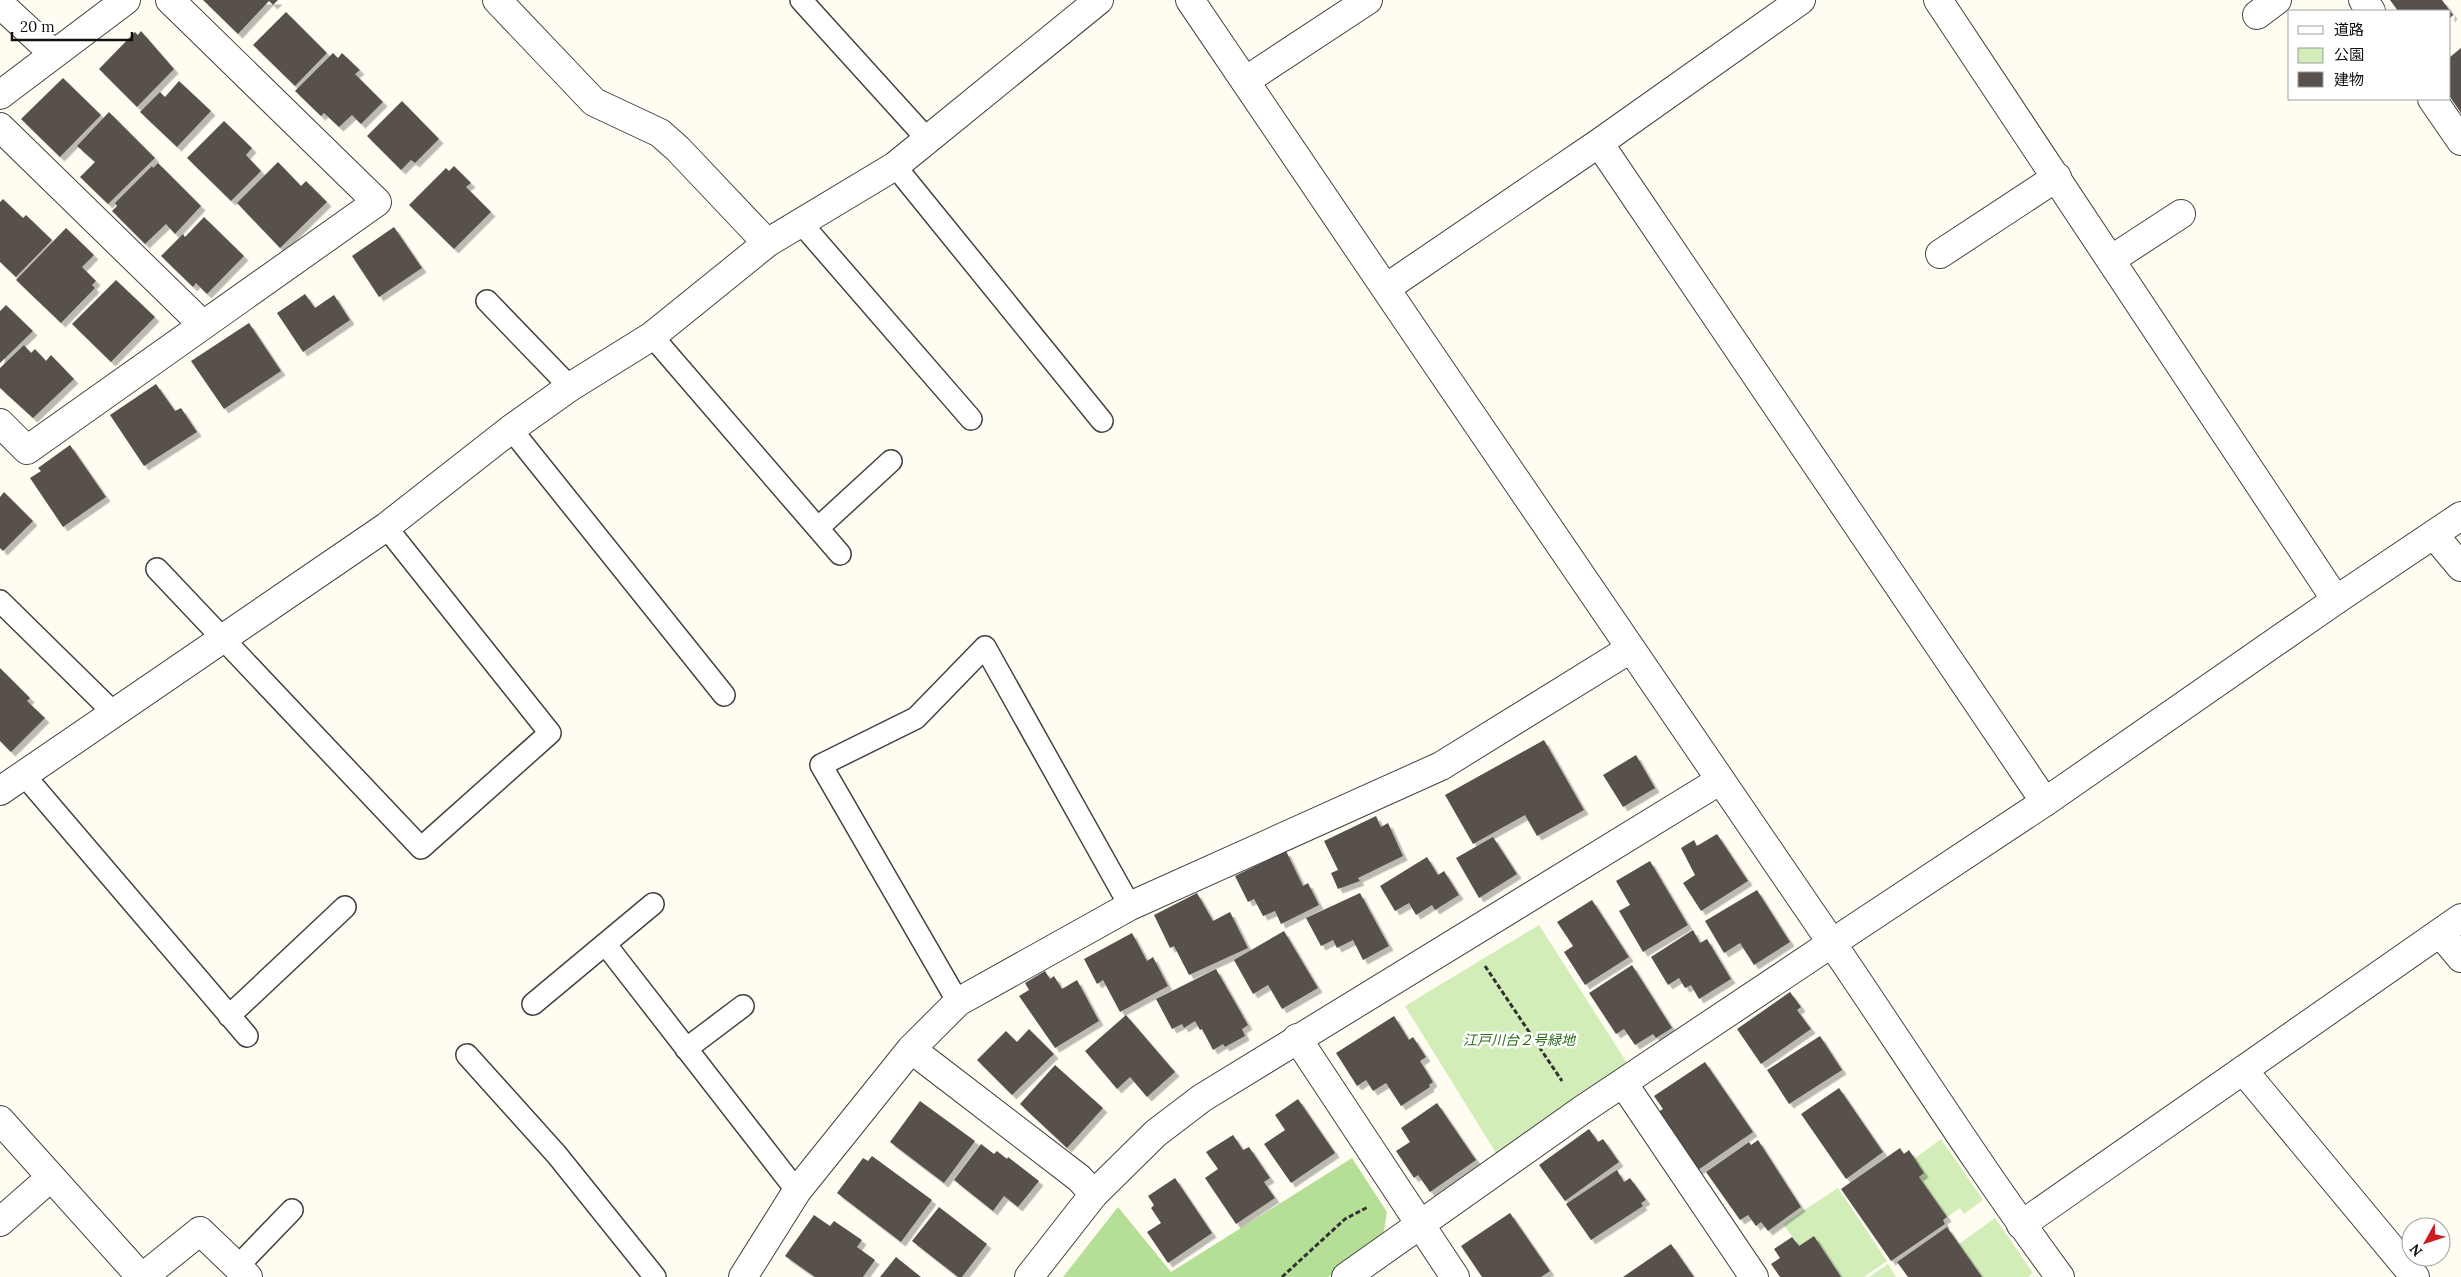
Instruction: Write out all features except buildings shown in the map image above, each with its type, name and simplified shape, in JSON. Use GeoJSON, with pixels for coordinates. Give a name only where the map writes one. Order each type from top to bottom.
{"type":"FeatureCollection","features":[{"type":"Feature","properties":{"kind":"street"},"geometry":{"type":"LineString","coordinates":[[0,95],[126,0]]}},
{"type":"Feature","properties":{"kind":"street"},"geometry":{"type":"LineString","coordinates":[[0,423],[27,450],[377,202],[170,0]]}},
{"type":"Feature","properties":{"kind":"street"},"geometry":{"type":"LineString","coordinates":[[497,0],[594,102],[660,134],[678,149],[767,243]]}},
{"type":"Feature","properties":{"kind":"street"},"geometry":{"type":"LineString","coordinates":[[0,791],[386,527],[511,429],[570,387],[652,336],[767,243],[895,166],[1099,0]]}},
{"type":"Feature","properties":{"kind":"street"},"geometry":{"type":"LineString","coordinates":[[1190,0],[1719,781],[1832,943],[2021,1225],[2060,1277]]}},
{"type":"Feature","properties":{"kind":"street"},"geometry":{"type":"LineString","coordinates":[[1245,81],[1368,0]]}},
{"type":"Feature","properties":{"kind":"street"},"geometry":{"type":"LineString","coordinates":[[1386,288],[1599,143],[1801,0]]}},
{"type":"Feature","properties":{"kind":"street"},"geometry":{"type":"LineString","coordinates":[[1938,0],[2112,259],[2336,600]]}},
{"type":"Feature","properties":{"kind":"street"},"geometry":{"type":"LineString","coordinates":[[0,4],[54,54]]}},
{"type":"Feature","properties":{"kind":"street"},"geometry":{"type":"LineString","coordinates":[[2433,100],[2461,141]]}},
{"type":"Feature","properties":{"kind":"street"},"geometry":{"type":"LineString","coordinates":[[0,127],[203,325]]}},
{"type":"Feature","properties":{"kind":"street"},"geometry":{"type":"LineString","coordinates":[[1599,143],[2045,802]]}},
{"type":"Feature","properties":{"kind":"street"},"geometry":{"type":"LineString","coordinates":[[1940,254],[2057,177]]}},
{"type":"Feature","properties":{"kind":"street"},"geometry":{"type":"LineString","coordinates":[[2112,259],[2181,214]]}},
{"type":"Feature","properties":{"kind":"street"},"geometry":{"type":"LineString","coordinates":[[1346,1277],[1623,1082],[2045,802],[2336,600],[2461,516]]}},
{"type":"Feature","properties":{"kind":"street"},"geometry":{"type":"LineString","coordinates":[[2434,534],[2461,567]]}},
{"type":"Feature","properties":{"kind":"street"},"geometry":{"type":"LineString","coordinates":[[743,1277],[797,1191],[911,1049],[958,1002],[1130,906],[1441,766],[1630,650]]}},
{"type":"Feature","properties":{"kind":"street"},"geometry":{"type":"LineString","coordinates":[[1028,1277],[1094,1194],[1156,1133],[1202,1098],[1719,781]]}},
{"type":"Feature","properties":{"kind":"street"},"geometry":{"type":"LineString","coordinates":[[2021,1225],[2450,926],[2461,958]]}},
{"type":"Feature","properties":{"kind":"street"},"geometry":{"type":"LineString","coordinates":[[1297,1038],[1455,1277]]}},
{"type":"Feature","properties":{"kind":"street"},"geometry":{"type":"LineString","coordinates":[[911,1049],[1079,1178],[1094,1194]]}},
{"type":"Feature","properties":{"kind":"street"},"geometry":{"type":"LineString","coordinates":[[2243,1070],[2415,1277]]}},
{"type":"Feature","properties":{"kind":"street"},"geometry":{"type":"LineString","coordinates":[[1623,1082],[1754,1277]]}},
{"type":"Feature","properties":{"kind":"street"},"geometry":{"type":"LineString","coordinates":[[0,1120],[50,1178],[142,1277],[200,1231],[242,1272]]}},
{"type":"Feature","properties":{"kind":"street"},"geometry":{"type":"LineString","coordinates":[[0,1222],[50,1178]]}},
{"type":"Feature","properties":{"kind":"lane"},"geometry":{"type":"LineString","coordinates":[[801,0],[928,140]]}},
{"type":"Feature","properties":{"kind":"lane"},"geometry":{"type":"LineString","coordinates":[[895,166],[1102,421]]}},
{"type":"Feature","properties":{"kind":"lane"},"geometry":{"type":"LineString","coordinates":[[802,223],[970,419]]}},
{"type":"Feature","properties":{"kind":"lane"},"geometry":{"type":"LineString","coordinates":[[486,301],[570,387]]}},
{"type":"Feature","properties":{"kind":"lane"},"geometry":{"type":"LineString","coordinates":[[652,336],[840,554]]}},
{"type":"Feature","properties":{"kind":"lane"},"geometry":{"type":"LineString","coordinates":[[511,429],[724,695]]}},
{"type":"Feature","properties":{"kind":"lane"},"geometry":{"type":"LineString","coordinates":[[818,528],[891,461]]}},
{"type":"Feature","properties":{"kind":"lane"},"geometry":{"type":"LineString","coordinates":[[157,570],[421,848],[550,733],[386,527]]}},
{"type":"Feature","properties":{"kind":"lane"},"geometry":{"type":"LineString","coordinates":[[0,601],[114,713]]}},
{"type":"Feature","properties":{"kind":"lane"},"geometry":{"type":"LineString","coordinates":[[958,1002],[821,765],[916,718],[985,647],[1130,906]]}},
{"type":"Feature","properties":{"kind":"lane"},"geometry":{"type":"LineString","coordinates":[[24,775],[247,1036]]}},
{"type":"Feature","properties":{"kind":"lane"},"geometry":{"type":"LineString","coordinates":[[533,1004],[653,904]]}},
{"type":"Feature","properties":{"kind":"lane"},"geometry":{"type":"LineString","coordinates":[[228,1016],[345,907]]}},
{"type":"Feature","properties":{"kind":"lane"},"geometry":{"type":"LineString","coordinates":[[606,945],[797,1191]]}},
{"type":"Feature","properties":{"kind":"lane"},"geometry":{"type":"LineString","coordinates":[[686,1049],[743,1006]]}},
{"type":"Feature","properties":{"kind":"lane"},"geometry":{"type":"LineString","coordinates":[[467,1055],[557,1155],[655,1277]]}},
{"type":"Feature","properties":{"kind":"lane"},"geometry":{"type":"LineString","coordinates":[[242,1272],[292,1210]]}},
{"type":"Feature","properties":{"kind":"path"},"geometry":{"type":"LineString","coordinates":[[1483,964],[1582,1110]]}},
{"type":"Feature","properties":{"kind":"path"},"geometry":{"type":"LineString","coordinates":[[1282,1277],[1345,1219],[1398,1192]]}},
{"type":"Feature","properties":{"kind":"green space","name":"江戸川台２号緑地"},"geometry":{"type":"Polygon","coordinates":[[[1539,925],[1627,1063],[1496,1153],[1405,1006],[1539,925]]]}},
{"type":"Feature","properties":{"kind":"green space"},"geometry":{"type":"Polygon","coordinates":[[[1941,1139],[1983,1200],[1964,1214],[1960,1208],[1947,1217],[1919,1177],[1924,1173],[1914,1159],[1941,1139]]]}},
{"type":"Feature","properties":{"kind":"green space"},"geometry":{"type":"Polygon","coordinates":[[[1352,1158],[1387,1212],[1383,1236],[1328,1277],[1063,1277],[1118,1207],[1171,1272],[1352,1158]]]}},
{"type":"Feature","properties":{"kind":"green space"},"geometry":{"type":"Polygon","coordinates":[[[1838,1188],[1887,1261],[1864,1277],[1841,1277],[1814,1236],[1799,1246],[1783,1224],[1838,1188]]]}},
{"type":"Feature","properties":{"kind":"green space"},"geometry":{"type":"Polygon","coordinates":[[[1995,1218],[2033,1273],[2028,1277],[1982,1277],[1959,1244],[1995,1218]]]}},
{"type":"Feature","properties":{"kind":"green space"},"geometry":{"type":"Polygon","coordinates":[[[1888,1264],[1896,1277],[1869,1277],[1888,1264]]]}}]}
